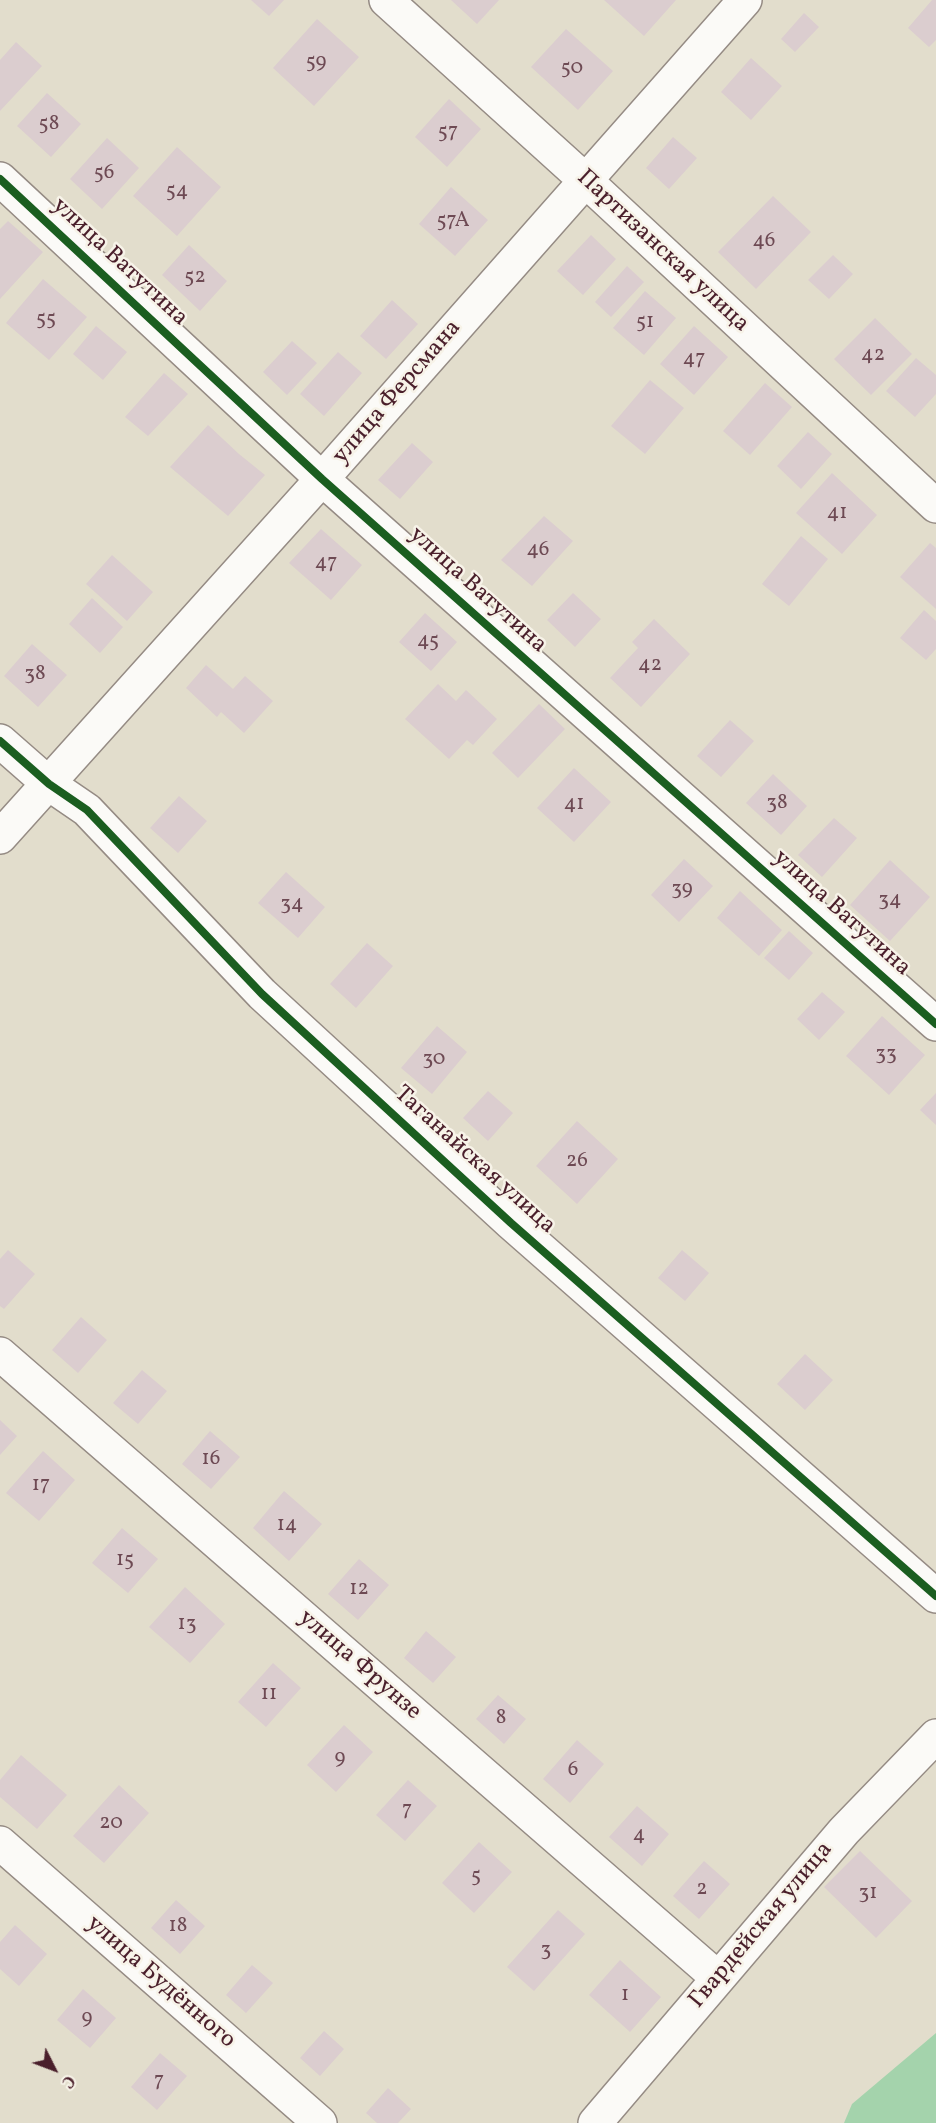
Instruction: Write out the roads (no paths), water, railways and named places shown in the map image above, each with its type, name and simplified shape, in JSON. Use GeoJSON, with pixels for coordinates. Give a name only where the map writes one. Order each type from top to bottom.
{"type":"FeatureCollection","features":[{"type":"Feature","properties":{"kind":"street","name":"Партизанская улица"},"geometry":{"type":"LineString","coordinates":[[386,0],[585,180],[936,506]]}},
{"type":"Feature","properties":{"kind":"street","name":"улица Ферсмана"},"geometry":{"type":"LineString","coordinates":[[0,837],[322,479],[745,0]]}},
{"type":"Feature","properties":{"kind":"street","name":"улица Ватутина"},"geometry":{"type":"LineString","coordinates":[[0,179],[322,479],[936,1024]]}},
{"type":"Feature","properties":{"kind":"street","name":"Таганайская улица"},"geometry":{"type":"LineString","coordinates":[[0,741],[49,784],[87,810],[287,1018],[512,1223],[936,1596]]}},
{"type":"Feature","properties":{"kind":"street","name":"улица Фрунзе"},"geometry":{"type":"LineString","coordinates":[[0,1354],[718,1978]]}},
{"type":"Feature","properties":{"kind":"street","name":"Гвардейская улица"},"geometry":{"type":"LineString","coordinates":[[595,2123],[844,1831],[936,1736]]}},
{"type":"Feature","properties":{"kind":"street","name":"улица Будённого"},"geometry":{"type":"LineString","coordinates":[[0,1843],[320,2123]]}}]}
